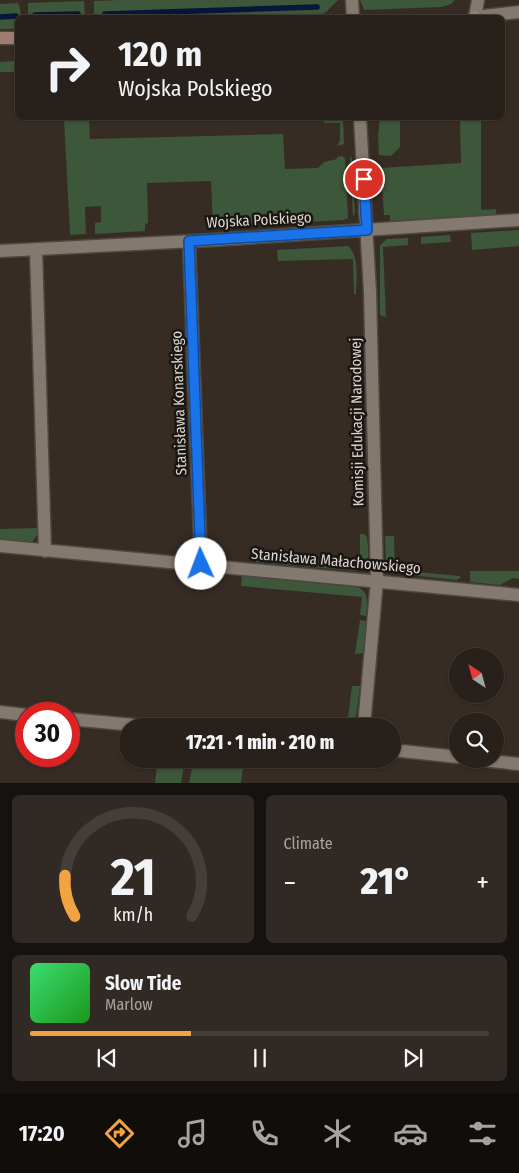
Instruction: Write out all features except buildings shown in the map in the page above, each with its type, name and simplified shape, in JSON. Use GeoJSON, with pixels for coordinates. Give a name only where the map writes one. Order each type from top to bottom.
{"type":"FeatureCollection","features":[{"type":"Feature","properties":{"kind":"street"},"geometry":{"type":"LineString","coordinates":[[352,0],[353,15]]}},
{"type":"Feature","properties":{"kind":"street"},"geometry":{"type":"LineString","coordinates":[[474,15],[478,0]]}},
{"type":"Feature","properties":{"kind":"street"},"geometry":{"type":"LineString","coordinates":[[492,15],[519,12]]}},
{"type":"Feature","properties":{"kind":"street"},"geometry":{"type":"LineString","coordinates":[[0,38],[15,38]]}},
{"type":"Feature","properties":{"kind":"street","name":"Komisji Edukacji Narodowej"},"geometry":{"type":"LineString","coordinates":[[360,120],[367,230],[377,580],[365,718]]}},
{"type":"Feature","properties":{"kind":"street","name":"Wojska Polskiego"},"geometry":{"type":"LineString","coordinates":[[0,251],[519,220]]}},
{"type":"Feature","properties":{"kind":"street","name":"Stanisława Konarskiego"},"geometry":{"type":"LineString","coordinates":[[189,241],[201,564]]}},
{"type":"Feature","properties":{"kind":"street"},"geometry":{"type":"LineString","coordinates":[[36,249],[45,551]]}},
{"type":"Feature","properties":{"kind":"street","name":"Stanisława Małachowskiego"},"geometry":{"type":"LineString","coordinates":[[0,546],[377,580],[519,595]]}},
{"type":"Feature","properties":{"kind":"street"},"geometry":{"type":"LineString","coordinates":[[0,712],[15,714]]}},
{"type":"Feature","properties":{"kind":"street"},"geometry":{"type":"LineString","coordinates":[[80,720],[119,724]]}},
{"type":"Feature","properties":{"kind":"street"},"geometry":{"type":"LineString","coordinates":[[401,751],[449,756]]}},
{"type":"Feature","properties":{"kind":"street"},"geometry":{"type":"LineString","coordinates":[[504,762],[519,764]]}},
{"type":"Feature","properties":{"kind":"green space"},"geometry":{"type":"Polygon","coordinates":[[[338,0],[325,13],[317,15],[94,15],[94,1],[338,0]]]}},
{"type":"Feature","properties":{"kind":"green space"},"geometry":{"type":"Polygon","coordinates":[[[360,0],[455,0],[451,4],[442,7],[364,10],[360,0]]]}},
{"type":"Feature","properties":{"kind":"green space"},"geometry":{"type":"Polygon","coordinates":[[[84,1],[85,15],[28,15],[28,3],[84,1]]]}},
{"type":"Feature","properties":{"kind":"green space"},"geometry":{"type":"Polygon","coordinates":[[[18,3],[21,15],[15,15],[15,27],[13,29],[0,29],[0,4],[18,3]]]}},
{"type":"Feature","properties":{"kind":"green space"},"geometry":{"type":"Polygon","coordinates":[[[15,61],[15,72],[0,72],[0,62],[15,61]]]}},
{"type":"Feature","properties":{"kind":"green space"},"geometry":{"type":"Polygon","coordinates":[[[64,120],[89,120],[90,139],[283,134],[285,169],[318,168],[324,162],[337,159],[337,157],[342,156],[345,158],[348,218],[344,220],[213,227],[211,181],[147,183],[148,223],[145,224],[145,231],[95,234],[95,223],[101,222],[101,206],[85,207],[86,234],[70,235],[64,120]]]}},
{"type":"Feature","properties":{"kind":"green space"},"geometry":{"type":"Polygon","coordinates":[[[323,120],[343,120],[344,144],[337,146],[340,140],[340,123],[324,123],[323,120]]]}},
{"type":"Feature","properties":{"kind":"green space"},"geometry":{"type":"Polygon","coordinates":[[[380,120],[400,120],[400,147],[391,156],[379,155],[380,120]]]}},
{"type":"Feature","properties":{"kind":"green space"},"geometry":{"type":"Polygon","coordinates":[[[460,120],[481,120],[481,210],[496,209],[496,215],[390,221],[390,215],[384,215],[381,168],[461,163],[460,120]]]}},
{"type":"Feature","properties":{"kind":"green space"},"geometry":{"type":"Polygon","coordinates":[[[350,156],[352,159],[355,212],[353,217],[350,156]]]}},
{"type":"Feature","properties":{"kind":"green space"},"geometry":{"type":"Polygon","coordinates":[[[519,230],[519,246],[472,250],[471,233],[519,230]]]}},
{"type":"Feature","properties":{"kind":"green space"},"geometry":{"type":"Polygon","coordinates":[[[450,235],[451,242],[421,244],[421,237],[450,235]]]}},
{"type":"Feature","properties":{"kind":"green space"},"geometry":{"type":"Polygon","coordinates":[[[408,238],[408,245],[383,247],[386,317],[380,315],[380,245],[387,239],[408,238]]]}},
{"type":"Feature","properties":{"kind":"green space"},"geometry":{"type":"Polygon","coordinates":[[[348,246],[356,262],[356,294],[354,294],[353,259],[278,261],[277,250],[348,246]]]}},
{"type":"Feature","properties":{"kind":"green space"},"geometry":{"type":"Polygon","coordinates":[[[38,528],[38,534],[31,543],[0,540],[0,529],[38,528]]]}},
{"type":"Feature","properties":{"kind":"green space"},"geometry":{"type":"Polygon","coordinates":[[[360,534],[364,534],[367,537],[368,558],[365,566],[356,571],[256,562],[257,554],[288,555],[288,560],[360,559],[360,534]]]}},
{"type":"Feature","properties":{"kind":"green space"},"geometry":{"type":"Polygon","coordinates":[[[385,536],[394,536],[395,570],[460,576],[460,578],[456,580],[392,573],[386,565],[385,536]]]}},
{"type":"Feature","properties":{"kind":"green space"},"geometry":{"type":"Polygon","coordinates":[[[470,571],[519,571],[519,579],[513,578],[500,585],[470,582],[470,571]]]}},
{"type":"Feature","properties":{"kind":"green space"},"geometry":{"type":"Polygon","coordinates":[[[242,576],[357,587],[366,595],[366,616],[360,615],[362,597],[241,586],[242,576]]]}},
{"type":"Feature","properties":{"kind":"green space"},"geometry":{"type":"Polygon","coordinates":[[[360,620],[366,621],[363,653],[355,654],[360,620]]]}},
{"type":"Feature","properties":{"kind":"green space"},"geometry":{"type":"Polygon","coordinates":[[[352,686],[360,686],[356,718],[348,718],[352,686]]]}},
{"type":"Feature","properties":{"kind":"green space"},"geometry":{"type":"Polygon","coordinates":[[[157,768],[184,768],[181,783],[155,783],[157,768]]]}},
{"type":"Feature","properties":{"kind":"green space"},"geometry":{"type":"Polygon","coordinates":[[[192,768],[243,768],[241,783],[189,783],[192,768]]]}},
{"type":"Feature","properties":{"kind":"waterway"},"geometry":{"type":"LineString","coordinates":[[105,14],[317,7]]}},
{"type":"Feature","properties":{"kind":"waterway"},"geometry":{"type":"LineString","coordinates":[[35,15],[78,14]]}},
{"type":"Feature","properties":{"kind":"waterway"},"geometry":{"type":"LineString","coordinates":[[0,17],[15,16]]}},
{"type":"Feature","properties":{"kind":"route"},"geometry":{"type":"LineString","coordinates":[[201,564],[189,241],[367,230],[364,179]]}}]}
